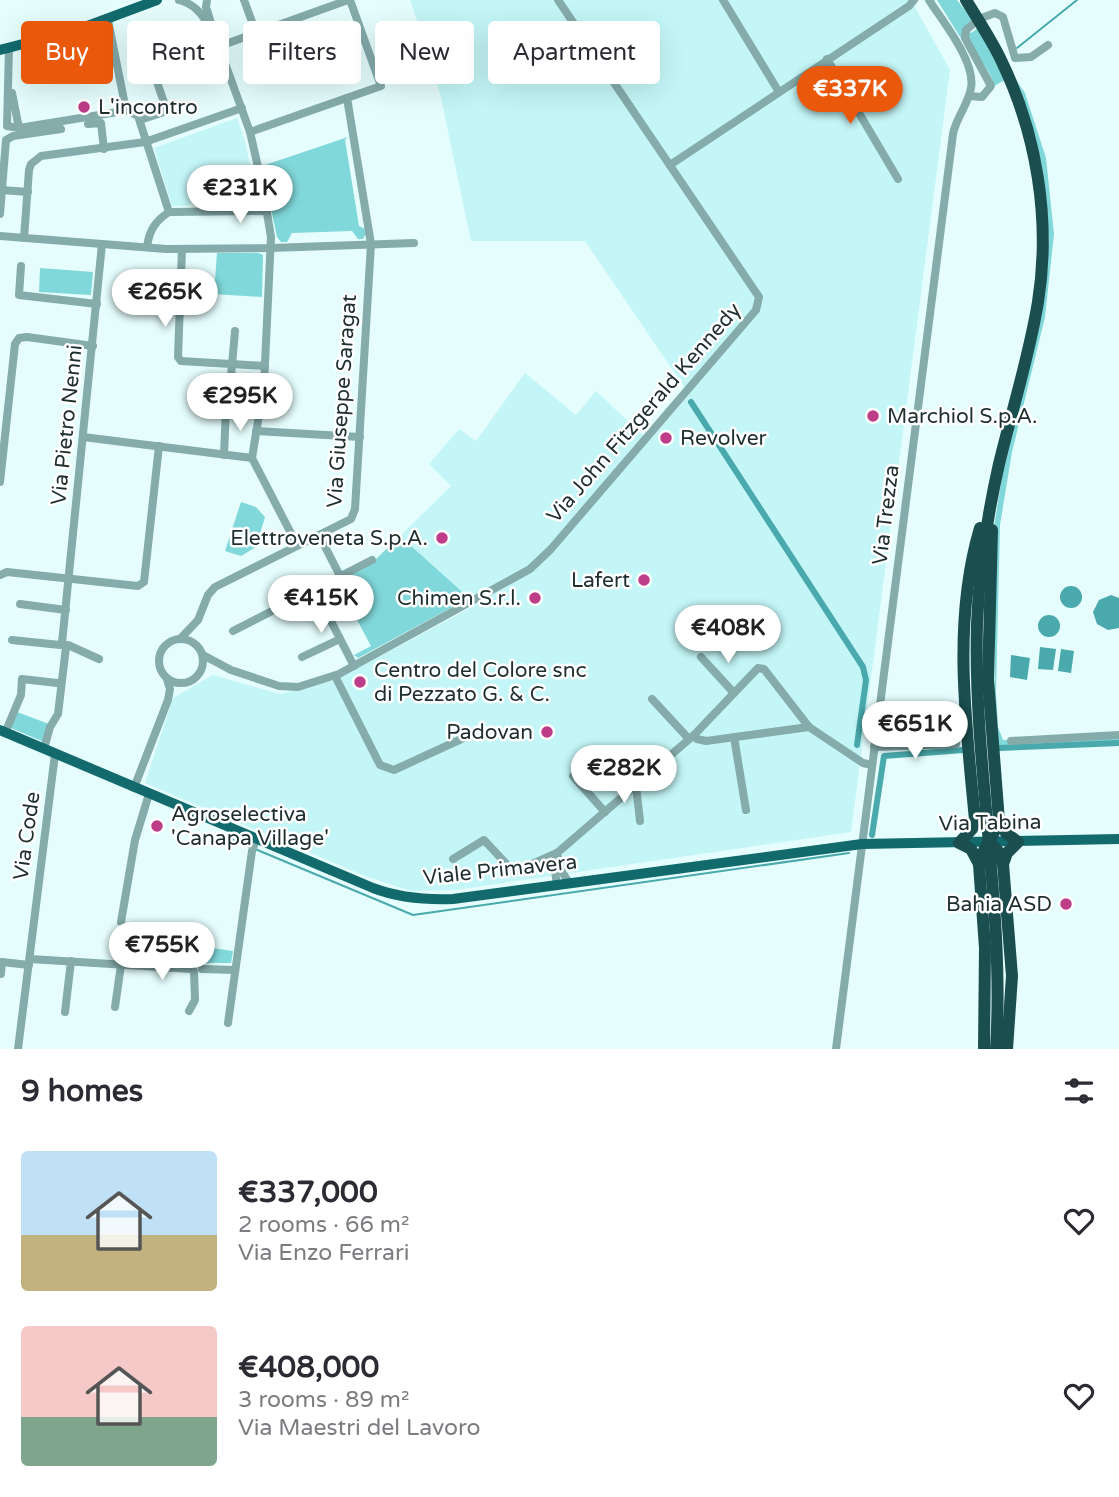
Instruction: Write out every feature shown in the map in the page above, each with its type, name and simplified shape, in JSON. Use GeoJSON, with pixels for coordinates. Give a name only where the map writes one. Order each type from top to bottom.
{"type":"FeatureCollection","features":[{"type":"Feature","properties":{"kind":"highway"},"geometry":{"type":"LineString","coordinates":[[965,0],[1001,60],[1019,104],[1034,156],[1041,206],[1042,262],[1038,300],[997,474],[979,582],[976,682],[998,977],[996,1049]]}},
{"type":"Feature","properties":{"kind":"highway"},"geometry":{"type":"LineString","coordinates":[[997,474],[973,550],[966,601],[964,698],[975,820],[981,835],[998,851],[1003,864],[1012,976],[1007,1049]]}},
{"type":"Feature","properties":{"kind":"highway"},"geometry":{"type":"LineString","coordinates":[[997,474],[992,523],[988,679],[999,821],[1006,833],[1018,842],[1007,853],[1003,864]]}},
{"type":"Feature","properties":{"kind":"highway"},"geometry":{"type":"LineString","coordinates":[[975,820],[972,829],[959,843],[971,849],[979,864]]}},
{"type":"Feature","properties":{"kind":"highway"},"geometry":{"type":"LineString","coordinates":[[984,1049],[985,948],[979,864],[999,821]]}},
{"type":"Feature","properties":{"kind":"main road"},"geometry":{"type":"LineString","coordinates":[[5,49],[61,36],[157,0]]}},
{"type":"Feature","properties":{"kind":"main road","name":"Viale Primavera"},"geometry":{"type":"LineString","coordinates":[[3,731],[149,794],[254,844],[373,888],[423,900],[453,899],[862,844]]}},
{"type":"Feature","properties":{"kind":"main road","name":"Via Tabina"},"geometry":{"type":"LineString","coordinates":[[862,844],[1119,839]]}},
{"type":"Feature","properties":{"kind":"street"},"geometry":{"type":"LineString","coordinates":[[179,0],[204,4]]}},
{"type":"Feature","properties":{"kind":"street"},"geometry":{"type":"LineString","coordinates":[[194,0],[204,4],[210,21]]}},
{"type":"Feature","properties":{"kind":"street"},"geometry":{"type":"LineString","coordinates":[[244,0],[252,21]]}},
{"type":"Feature","properties":{"kind":"street"},"geometry":{"type":"LineString","coordinates":[[250,132],[381,86],[349,0],[290,21]]}},
{"type":"Feature","properties":{"kind":"street","name":"Via John Fitzgerald Kennedy"},"geometry":{"type":"LineString","coordinates":[[197,646],[203,655],[230,670],[279,686],[298,687],[335,676],[530,569],[551,549],[756,310],[759,297],[558,0]]}},
{"type":"Feature","properties":{"kind":"street"},"geometry":{"type":"LineString","coordinates":[[723,0],[779,92]]}},
{"type":"Feature","properties":{"kind":"street"},"geometry":{"type":"LineString","coordinates":[[670,165],[827,59],[921,2]]}},
{"type":"Feature","properties":{"kind":"street","name":"Via Trezza"},"geometry":{"type":"LineString","coordinates":[[836,1049],[953,134],[958,115],[969,96],[972,81],[970,68],[921,2]]}},
{"type":"Feature","properties":{"kind":"street"},"geometry":{"type":"LineString","coordinates":[[984,17],[995,13],[1003,17],[1015,58],[1031,57],[1048,45]]}},
{"type":"Feature","properties":{"kind":"street"},"geometry":{"type":"LineString","coordinates":[[108,20],[125,110]]}},
{"type":"Feature","properties":{"kind":"street"},"geometry":{"type":"LineString","coordinates":[[969,96],[982,97],[991,86],[965,38],[966,30],[973,24]]}},
{"type":"Feature","properties":{"kind":"street"},"geometry":{"type":"LineString","coordinates":[[5,49],[9,80],[7,126],[19,128],[125,110],[139,118],[167,111],[158,84]]}},
{"type":"Feature","properties":{"kind":"street"},"geometry":{"type":"LineString","coordinates":[[827,59],[898,179]]}},
{"type":"Feature","properties":{"kind":"street"},"geometry":{"type":"LineString","coordinates":[[229,73],[250,132],[267,211],[271,248],[265,366],[252,458],[297,545]]}},
{"type":"Feature","properties":{"kind":"street","name":"Via Giuseppe Saragat"},"geometry":{"type":"LineString","coordinates":[[197,646],[198,620],[208,595],[215,587],[351,519],[355,509],[371,244],[347,98]]}},
{"type":"Feature","properties":{"kind":"street"},"geometry":{"type":"LineString","coordinates":[[24,238],[29,170],[35,159],[145,142],[242,108]]}},
{"type":"Feature","properties":{"kind":"street"},"geometry":{"type":"LineString","coordinates":[[139,118],[169,212]]}},
{"type":"Feature","properties":{"kind":"street"},"geometry":{"type":"LineString","coordinates":[[88,124],[101,123],[104,149]]}},
{"type":"Feature","properties":{"kind":"street"},"geometry":{"type":"LineString","coordinates":[[0,214],[6,140],[13,136],[61,130]]}},
{"type":"Feature","properties":{"kind":"street"},"geometry":{"type":"LineString","coordinates":[[2,190],[28,192]]}},
{"type":"Feature","properties":{"kind":"street"},"geometry":{"type":"LineString","coordinates":[[147,247],[153,227],[169,212],[267,211]]}},
{"type":"Feature","properties":{"kind":"street"},"geometry":{"type":"LineString","coordinates":[[0,236],[182,249],[414,243]]}},
{"type":"Feature","properties":{"kind":"street","name":"Via Pietro Nenni"},"geometry":{"type":"LineString","coordinates":[[12,640],[60,645],[62,643],[102,244]]}},
{"type":"Feature","properties":{"kind":"street"},"geometry":{"type":"LineString","coordinates":[[182,249],[178,356],[181,361],[265,366]]}},
{"type":"Feature","properties":{"kind":"street"},"geometry":{"type":"LineString","coordinates":[[20,266],[19,295],[97,304]]}},
{"type":"Feature","properties":{"kind":"street"},"geometry":{"type":"LineString","coordinates":[[224,455],[235,331]]}},
{"type":"Feature","properties":{"kind":"street"},"geometry":{"type":"LineString","coordinates":[[0,482],[15,344],[19,338],[93,346]]}},
{"type":"Feature","properties":{"kind":"street"},"geometry":{"type":"LineString","coordinates":[[256,431],[360,437]]}},
{"type":"Feature","properties":{"kind":"street"},"geometry":{"type":"LineString","coordinates":[[83,438],[252,458]]}},
{"type":"Feature","properties":{"kind":"street"},"geometry":{"type":"LineString","coordinates":[[0,575],[7,572],[138,586],[144,582],[159,446]]}},
{"type":"Feature","properties":{"kind":"street"},"geometry":{"type":"LineString","coordinates":[[319,535],[358,611]]}},
{"type":"Feature","properties":{"kind":"street"},"geometry":{"type":"LineString","coordinates":[[233,631],[372,560]]}},
{"type":"Feature","properties":{"kind":"street"},"geometry":{"type":"LineString","coordinates":[[314,590],[354,666]]}},
{"type":"Feature","properties":{"kind":"street"},"geometry":{"type":"LineString","coordinates":[[20,604],[66,610]]}},
{"type":"Feature","properties":{"kind":"street","name":"Via Giuseppe Saragat"},"geometry":{"type":"LineString","coordinates":[[180,639],[198,620]]}},
{"type":"Feature","properties":{"kind":"street"},"geometry":{"type":"LineString","coordinates":[[134,788],[168,700],[170,689],[160,668],[160,654],[168,643],[180,639],[197,646]]}},
{"type":"Feature","properties":{"kind":"street"},"geometry":{"type":"LineString","coordinates":[[302,657],[340,639]]}},
{"type":"Feature","properties":{"kind":"street"},"geometry":{"type":"LineString","coordinates":[[44,749],[50,727],[58,714],[66,647],[68,645],[99,659]]}},
{"type":"Feature","properties":{"kind":"street"},"geometry":{"type":"LineString","coordinates":[[168,700],[202,671],[203,655]]}},
{"type":"Feature","properties":{"kind":"street"},"geometry":{"type":"LineString","coordinates":[[701,657],[734,694]]}},
{"type":"Feature","properties":{"kind":"street"},"geometry":{"type":"LineString","coordinates":[[453,859],[484,840],[514,872],[553,855],[691,737],[758,668],[764,669],[809,727],[863,763],[872,765]]}},
{"type":"Feature","properties":{"kind":"street","name":"Via John Fitzgerald Kennedy"},"geometry":{"type":"LineString","coordinates":[[202,671],[230,670]]}},
{"type":"Feature","properties":{"kind":"street"},"geometry":{"type":"LineString","coordinates":[[13,676],[57,683]]}},
{"type":"Feature","properties":{"kind":"street"},"geometry":{"type":"LineString","coordinates":[[335,676],[380,765],[386,769],[394,770],[468,736]]}},
{"type":"Feature","properties":{"kind":"street","name":"Viale Primavera"},"geometry":{"type":"LineString","coordinates":[[3,731],[21,695],[22,679]]}},
{"type":"Feature","properties":{"kind":"street"},"geometry":{"type":"LineString","coordinates":[[167,679],[178,684],[190,682]]}},
{"type":"Feature","properties":{"kind":"street"},"geometry":{"type":"LineString","coordinates":[[652,699],[691,737],[706,741],[809,727]]}},
{"type":"Feature","properties":{"kind":"street"},"geometry":{"type":"LineString","coordinates":[[1011,741],[1119,736]]}},
{"type":"Feature","properties":{"kind":"street"},"geometry":{"type":"LineString","coordinates":[[734,737],[746,810]]}},
{"type":"Feature","properties":{"kind":"street"},"geometry":{"type":"LineString","coordinates":[[874,747],[956,744]]}},
{"type":"Feature","properties":{"kind":"street","name":"Via Code"},"geometry":{"type":"LineString","coordinates":[[18,1049],[55,754]]}},
{"type":"Feature","properties":{"kind":"street"},"geometry":{"type":"LineString","coordinates":[[573,776],[605,812]]}},
{"type":"Feature","properties":{"kind":"street"},"geometry":{"type":"LineString","coordinates":[[636,786],[640,821]]}},
{"type":"Feature","properties":{"kind":"street"},"geometry":{"type":"LineString","coordinates":[[121,922],[135,839],[149,794]]}},
{"type":"Feature","properties":{"kind":"street"},"geometry":{"type":"LineString","coordinates":[[228,1023],[254,844]]}},
{"type":"Feature","properties":{"kind":"street"},"geometry":{"type":"LineString","coordinates":[[553,855],[570,884]]}},
{"type":"Feature","properties":{"kind":"street"},"geometry":{"type":"LineString","coordinates":[[553,855],[557,885]]}},
{"type":"Feature","properties":{"kind":"street"},"geometry":{"type":"LineString","coordinates":[[65,1012],[71,961]]}},
{"type":"Feature","properties":{"kind":"street"},"geometry":{"type":"LineString","coordinates":[[1,974],[2,962],[71,961],[194,971],[195,1000],[189,1012]]}},
{"type":"Feature","properties":{"kind":"street"},"geometry":{"type":"LineString","coordinates":[[115,1007],[121,965]]}},
{"type":"Feature","properties":{"kind":"street"},"geometry":{"type":"LineString","coordinates":[[202,968],[235,970]]}},
{"type":"Feature","properties":{"kind":"shaded area"},"geometry":{"type":"Polygon","coordinates":[[[410,0],[911,0],[950,70],[851,832],[455,890],[411,891],[365,876],[145,783],[173,698],[213,675],[280,694],[336,680],[474,606],[469,598],[400,536],[451,486],[429,464],[459,429],[476,441],[525,373],[576,415],[596,391],[649,441],[689,394],[585,241],[471,241],[437,84],[474,84],[474,21],[417,21],[410,0]]]}},
{"type":"Feature","properties":{"kind":"shaded area"},"geometry":{"type":"Polygon","coordinates":[[[937,0],[957,0],[972,19],[963,29],[962,40],[937,0]]]}},
{"type":"Feature","properties":{"kind":"shaded area"},"geometry":{"type":"Polygon","coordinates":[[[978,28],[1005,80],[994,86],[969,38],[968,30],[971,33],[978,28]]]}},
{"type":"Feature","properties":{"kind":"shaded area"},"geometry":{"type":"Polygon","coordinates":[[[1013,76],[1025,93],[1046,158],[1054,234],[1045,317],[1012,452],[1000,525],[996,692],[998,727],[1003,740],[1119,736],[1119,741],[995,746],[994,527],[1005,458],[1049,241],[1047,221],[1013,76]]]}},
{"type":"Feature","properties":{"kind":"shaded area"},"geometry":{"type":"Polygon","coordinates":[[[237,118],[245,141],[258,204],[233,206],[228,201],[192,202],[188,206],[172,206],[154,148],[237,118]]]}},
{"type":"Feature","properties":{"kind":"shaded area"},"geometry":{"type":"Polygon","coordinates":[[[348,137],[345,140],[359,226],[365,229],[366,234],[363,239],[358,239],[352,231],[292,233],[287,242],[281,242],[277,237],[262,166],[348,137]]]}},
{"type":"Feature","properties":{"kind":"shaded area"},"geometry":{"type":"Polygon","coordinates":[[[217,253],[263,255],[262,297],[214,294],[217,253]]]}},
{"type":"Feature","properties":{"kind":"shaded area"},"geometry":{"type":"Polygon","coordinates":[[[40,268],[93,272],[91,295],[39,292],[40,268]]]}},
{"type":"Feature","properties":{"kind":"shaded area"},"geometry":{"type":"Polygon","coordinates":[[[241,502],[256,507],[265,517],[256,547],[241,556],[225,551],[241,502]]]}},
{"type":"Feature","properties":{"kind":"shaded area"},"geometry":{"type":"Polygon","coordinates":[[[400,536],[469,598],[358,658],[354,655],[371,646],[355,616],[360,613],[356,604],[360,600],[353,586],[349,588],[343,578],[373,562],[400,536]]]}},
{"type":"Feature","properties":{"kind":"shaded area"},"geometry":{"type":"Polygon","coordinates":[[[1071,586],[1079,589],[1082,597],[1079,605],[1071,608],[1063,605],[1060,597],[1063,589],[1071,586]]]}},
{"type":"Feature","properties":{"kind":"shaded area"},"geometry":{"type":"Polygon","coordinates":[[[1111,595],[1119,598],[1119,628],[1108,630],[1097,624],[1093,612],[1099,600],[1111,595]]]}},
{"type":"Feature","properties":{"kind":"shaded area"},"geometry":{"type":"Polygon","coordinates":[[[1049,615],[1057,618],[1060,626],[1057,634],[1049,637],[1041,634],[1038,626],[1041,618],[1049,615]]]}},
{"type":"Feature","properties":{"kind":"shaded area"},"geometry":{"type":"Polygon","coordinates":[[[1040,647],[1056,649],[1053,670],[1038,669],[1040,647]]]}},
{"type":"Feature","properties":{"kind":"shaded area"},"geometry":{"type":"Polygon","coordinates":[[[1061,649],[1074,651],[1071,673],[1058,671],[1061,649]]]}},
{"type":"Feature","properties":{"kind":"shaded area"},"geometry":{"type":"Polygon","coordinates":[[[1011,655],[1030,658],[1027,680],[1010,677],[1011,655]]]}},
{"type":"Feature","properties":{"kind":"shaded area"},"geometry":{"type":"Polygon","coordinates":[[[17,712],[49,724],[44,742],[11,728],[17,712]]]}},
{"type":"Feature","properties":{"kind":"shaded area"},"geometry":{"type":"Polygon","coordinates":[[[205,947],[233,951],[231,963],[203,963],[205,947]]]}},
{"type":"Feature","properties":{"kind":"waterway"},"geometry":{"type":"LineString","coordinates":[[1017,48],[1077,0]]}},
{"type":"Feature","properties":{"kind":"waterway"},"geometry":{"type":"LineString","coordinates":[[691,402],[863,667],[866,680],[857,745]]}},
{"type":"Feature","properties":{"kind":"waterway"},"geometry":{"type":"LineString","coordinates":[[1000,748],[1119,743]]}},
{"type":"Feature","properties":{"kind":"waterway"},"geometry":{"type":"LineString","coordinates":[[872,835],[884,756],[963,750]]}},
{"type":"Feature","properties":{"kind":"waterway"},"geometry":{"type":"LineString","coordinates":[[222,835],[250,847]]}},
{"type":"Feature","properties":{"kind":"waterway"},"geometry":{"type":"LineString","coordinates":[[255,849],[413,915],[849,853]]}},
{"type":"Feature","properties":{"kind":"place","name":"L'incontro"},"geometry":{"type":"Point","coordinates":[84,107]}},
{"type":"Feature","properties":{"kind":"place","name":"Marchiol S.p.A."},"geometry":{"type":"Point","coordinates":[873,416]}},
{"type":"Feature","properties":{"kind":"place","name":"Revolver"},"geometry":{"type":"Point","coordinates":[666,438]}},
{"type":"Feature","properties":{"kind":"place","name":"Elettroveneta S.p.A."},"geometry":{"type":"Point","coordinates":[442,538]}},
{"type":"Feature","properties":{"kind":"place","name":"Lafert"},"geometry":{"type":"Point","coordinates":[644,580]}},
{"type":"Feature","properties":{"kind":"place","name":"Chimen S.r.l."},"geometry":{"type":"Point","coordinates":[535,598]}},
{"type":"Feature","properties":{"kind":"place","name":"Centro del Colore snc di Pezzato G. & C."},"geometry":{"type":"Point","coordinates":[360,682]}},
{"type":"Feature","properties":{"kind":"place","name":"Padovan"},"geometry":{"type":"Point","coordinates":[547,732]}},
{"type":"Feature","properties":{"kind":"place","name":"Agroselectiva 'Canapa Village'"},"geometry":{"type":"Point","coordinates":[157,826]}},
{"type":"Feature","properties":{"kind":"place","name":"Bahia ASD"},"geometry":{"type":"Point","coordinates":[1066,904]}}]}
